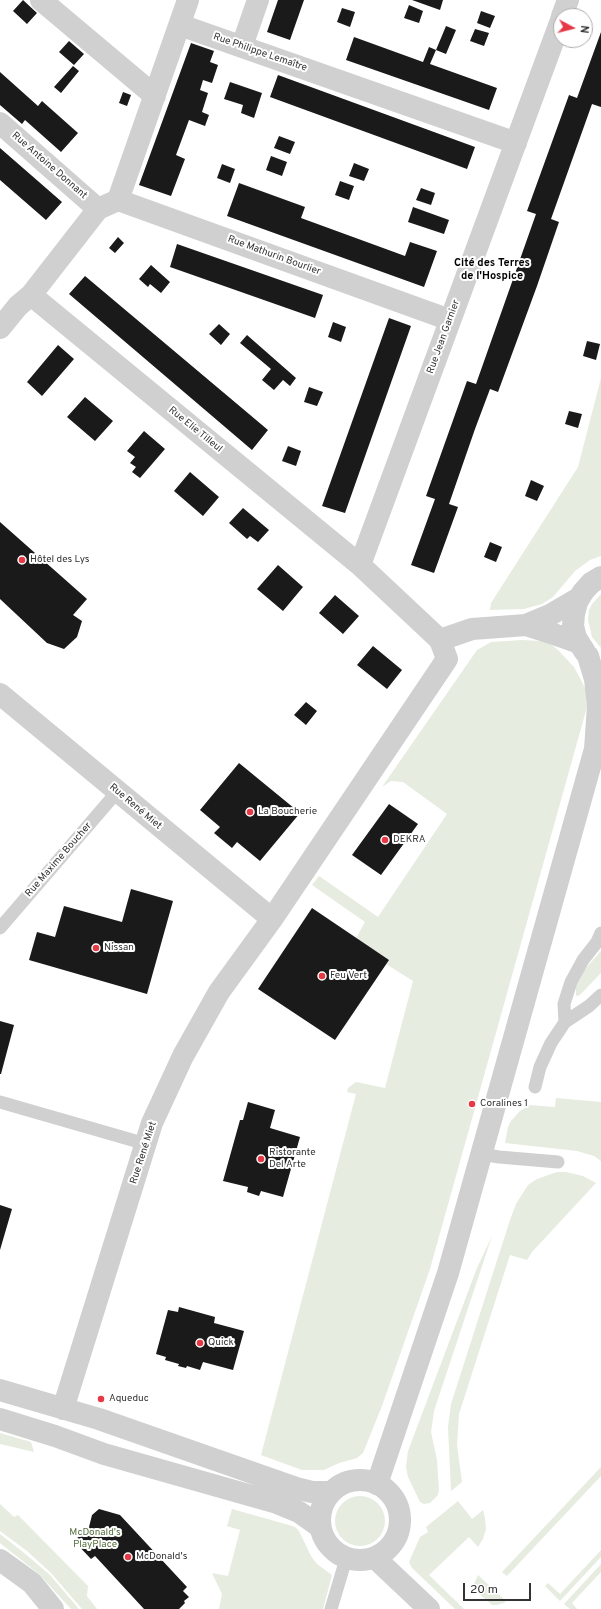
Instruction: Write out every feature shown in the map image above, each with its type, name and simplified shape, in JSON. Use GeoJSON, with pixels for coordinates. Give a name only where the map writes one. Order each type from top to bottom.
{"type":"FeatureCollection","features":[{"type":"Feature","properties":{"kind":"street"},"geometry":{"type":"LineString","coordinates":[[41,0],[154,96]]}},
{"type":"Feature","properties":{"kind":"street"},"geometry":{"type":"LineString","coordinates":[[0,328],[18,306],[31,295],[98,209],[118,200],[188,0]]}},
{"type":"Feature","properties":{"kind":"street"},"geometry":{"type":"LineString","coordinates":[[242,46],[258,0]]}},
{"type":"Feature","properties":{"kind":"street","name":"Rue Philippe Lemaître"},"geometry":{"type":"LineString","coordinates":[[180,25],[516,144]]}},
{"type":"Feature","properties":{"kind":"street","name":"Rue Jean Garnier"},"geometry":{"type":"LineString","coordinates":[[360,565],[553,42]]}},
{"type":"Feature","properties":{"kind":"street","name":"Rue Antoine Donnant"},"geometry":{"type":"LineString","coordinates":[[0,123],[98,209]]}},
{"type":"Feature","properties":{"kind":"street","name":"Rue Mathurin Bourlier"},"geometry":{"type":"LineString","coordinates":[[118,200],[450,320]]}},
{"type":"Feature","properties":{"kind":"street","name":"Rue Elie Tilleul"},"geometry":{"type":"LineString","coordinates":[[31,295],[360,565],[440,640]]}},
{"type":"Feature","properties":{"kind":"street"},"geometry":{"type":"LineString","coordinates":[[526,626],[550,615],[579,598],[591,583],[601,577]]}},
{"type":"Feature","properties":{"kind":"street"},"geometry":{"type":"LineString","coordinates":[[377,1484],[448,1273],[599,744],[598,706],[595,679],[589,655],[573,626],[574,614],[579,598]]}},
{"type":"Feature","properties":{"kind":"street"},"geometry":{"type":"LineString","coordinates":[[440,640],[472,629],[526,626],[551,632],[589,655]]}},
{"type":"Feature","properties":{"kind":"street","name":"Rue René Miet"},"geometry":{"type":"LineString","coordinates":[[63,1409],[152,1123],[184,1056],[219,992],[272,920],[447,659],[440,640]]}},
{"type":"Feature","properties":{"kind":"street","name":"Rue René Miet"},"geometry":{"type":"LineString","coordinates":[[0,694],[272,920]]}},
{"type":"Feature","properties":{"kind":"street"},"geometry":{"type":"LineString","coordinates":[[0,1390],[147,1435],[296,1488],[312,1492],[330,1492]]}},
{"type":"Feature","properties":{"kind":"street"},"geometry":{"type":"LineString","coordinates":[[0,1419],[55,1436],[104,1454],[277,1503],[299,1512],[320,1527]]}},
{"type":"Feature","properties":{"kind":"street"},"geometry":{"type":"LineString","coordinates":[[366,1480],[377,1484],[386,1489],[396,1503],[400,1524],[398,1533],[394,1542],[385,1552],[375,1558],[358,1561],[346,1559],[327,1545],[320,1527],[321,1509],[330,1492],[346,1482],[366,1480]]}},
{"type":"Feature","properties":{"kind":"street"},"geometry":{"type":"LineString","coordinates":[[375,1558],[429,1609]]}},
{"type":"Feature","properties":{"kind":"street"},"geometry":{"type":"LineString","coordinates":[[0,1560],[32,1583],[53,1609]]}},
{"type":"Feature","properties":{"kind":"lane","name":"Rue Maxime Boucher"},"geometry":{"type":"LineString","coordinates":[[0,928],[117,792]]}},
{"type":"Feature","properties":{"kind":"lane"},"geometry":{"type":"LineString","coordinates":[[565,1022],[564,1004],[571,982],[583,960],[597,942],[601,933]]}},
{"type":"Feature","properties":{"kind":"lane"},"geometry":{"type":"LineString","coordinates":[[535,1087],[540,1067],[551,1043],[565,1022],[589,1006],[601,995]]}},
{"type":"Feature","properties":{"kind":"lane"},"geometry":{"type":"LineString","coordinates":[[0,1102],[146,1144]]}},
{"type":"Feature","properties":{"kind":"lane"},"geometry":{"type":"LineString","coordinates":[[481,1154],[558,1162]]}},
{"type":"Feature","properties":{"kind":"lane"},"geometry":{"type":"LineString","coordinates":[[331,1609],[346,1559]]}},
{"type":"Feature","properties":{"kind":"shaded area"},"geometry":{"type":"Polygon","coordinates":[[[601,378],[601,556],[590,560],[575,571],[553,597],[542,604],[524,609],[490,610],[491,603],[578,467],[601,378]]]}},
{"type":"Feature","properties":{"kind":"shaded area"},"geometry":{"type":"Polygon","coordinates":[[[601,594],[601,648],[592,637],[588,620],[589,610],[592,604],[601,594]]]}},
{"type":"Feature","properties":{"kind":"shaded area"},"geometry":{"type":"Polygon","coordinates":[[[522,640],[542,641],[551,644],[559,651],[574,667],[586,690],[587,707],[430,1269],[382,1406],[363,1453],[357,1458],[339,1463],[324,1470],[302,1470],[261,1455],[356,1094],[347,1092],[348,1088],[356,1082],[385,1088],[413,981],[386,964],[356,938],[365,922],[312,885],[319,876],[378,917],[447,814],[403,782],[391,781],[382,787],[477,650],[491,642],[522,640]]]}},
{"type":"Feature","properties":{"kind":"shaded area"},"geometry":{"type":"Polygon","coordinates":[[[601,951],[601,973],[580,995],[576,996],[576,987],[585,969],[601,951]]]}},
{"type":"Feature","properties":{"kind":"shaded area"},"geometry":{"type":"Polygon","coordinates":[[[556,1098],[601,1102],[601,1161],[594,1156],[577,1151],[505,1143],[508,1127],[520,1111],[530,1105],[555,1107],[556,1098]]]}},
{"type":"Feature","properties":{"kind":"shaded area"},"geometry":{"type":"Polygon","coordinates":[[[557,1172],[566,1172],[583,1176],[596,1183],[532,1252],[527,1260],[510,1255],[459,1414],[457,1445],[462,1482],[451,1491],[448,1427],[451,1404],[510,1220],[516,1204],[528,1185],[537,1179],[557,1172]]]}},
{"type":"Feature","properties":{"kind":"shaded area"},"geometry":{"type":"Polygon","coordinates":[[[492,1236],[434,1411],[431,1432],[437,1460],[439,1490],[438,1495],[430,1503],[424,1504],[420,1502],[408,1477],[406,1467],[408,1451],[477,1268],[492,1236]]]}},
{"type":"Feature","properties":{"kind":"shaded area"},"geometry":{"type":"Polygon","coordinates":[[[0,1433],[31,1442],[34,1452],[0,1444],[0,1433]]]}},
{"type":"Feature","properties":{"kind":"shaded area"},"geometry":{"type":"Polygon","coordinates":[[[601,1467],[601,1476],[507,1576],[502,1572],[601,1467]]]}},
{"type":"Feature","properties":{"kind":"shaded area"},"geometry":{"type":"Polygon","coordinates":[[[360,1496],[369,1498],[378,1503],[383,1512],[385,1521],[383,1530],[378,1539],[369,1544],[360,1546],[351,1544],[342,1539],[337,1530],[335,1521],[337,1512],[342,1503],[351,1498],[360,1496]]]}},
{"type":"Feature","properties":{"kind":"shaded area"},"geometry":{"type":"Polygon","coordinates":[[[458,1501],[472,1519],[483,1510],[486,1529],[483,1539],[478,1547],[469,1537],[429,1575],[464,1609],[455,1609],[412,1568],[409,1562],[420,1537],[428,1532],[426,1527],[458,1501]]]}},
{"type":"Feature","properties":{"kind":"shaded area"},"geometry":{"type":"Polygon","coordinates":[[[0,1504],[14,1517],[18,1515],[88,1586],[87,1596],[97,1609],[82,1609],[51,1573],[27,1551],[0,1531],[0,1504]]]}},
{"type":"Feature","properties":{"kind":"shaded area"},"geometry":{"type":"Polygon","coordinates":[[[232,1509],[289,1525],[295,1527],[299,1531],[311,1556],[317,1564],[332,1575],[323,1609],[219,1609],[222,1594],[212,1573],[228,1576],[240,1530],[227,1526],[232,1509]]]}},
{"type":"Feature","properties":{"kind":"shaded area"},"geometry":{"type":"Polygon","coordinates":[[[0,1534],[50,1575],[79,1609],[71,1609],[39,1574],[0,1543],[0,1534]]]}},
{"type":"Feature","properties":{"kind":"shaded area"},"geometry":{"type":"Polygon","coordinates":[[[601,1550],[601,1557],[560,1601],[545,1586],[548,1583],[560,1594],[601,1550]]]}},
{"type":"Feature","properties":{"kind":"shaded area"},"geometry":{"type":"Polygon","coordinates":[[[601,1564],[601,1572],[572,1603],[577,1609],[570,1609],[564,1604],[601,1564]]]}},
{"type":"Feature","properties":{"kind":"shaded area"},"geometry":{"type":"Polygon","coordinates":[[[478,1575],[506,1601],[504,1603],[492,1605],[476,1591],[474,1584],[478,1575]]]}},
{"type":"Feature","properties":{"kind":"building"},"geometry":{"type":"Polygon","coordinates":[[[23,0],[37,13],[27,24],[13,11],[23,0]]]}},
{"type":"Feature","properties":{"kind":"building"},"geometry":{"type":"Polygon","coordinates":[[[278,0],[304,0],[290,40],[267,32],[278,0]]]}},
{"type":"Feature","properties":{"kind":"building"},"geometry":{"type":"Polygon","coordinates":[[[412,0],[443,0],[440,10],[412,0]]]}},
{"type":"Feature","properties":{"kind":"building"},"geometry":{"type":"Polygon","coordinates":[[[409,5],[423,11],[419,23],[404,18],[409,5]]]}},
{"type":"Feature","properties":{"kind":"building"},"geometry":{"type":"Polygon","coordinates":[[[342,8],[355,12],[350,27],[337,22],[342,8]]]}},
{"type":"Feature","properties":{"kind":"building"},"geometry":{"type":"Polygon","coordinates":[[[481,11],[495,16],[490,28],[477,23],[481,11]]]}},
{"type":"Feature","properties":{"kind":"building"},"geometry":{"type":"Polygon","coordinates":[[[446,26],[456,30],[446,54],[436,50],[446,26]]]}},
{"type":"Feature","properties":{"kind":"building"},"geometry":{"type":"Polygon","coordinates":[[[475,29],[489,33],[484,46],[470,41],[475,29]]]}},
{"type":"Feature","properties":{"kind":"building"},"geometry":{"type":"Polygon","coordinates":[[[601,32],[601,107],[592,104],[551,219],[559,222],[537,286],[498,392],[490,389],[475,429],[449,504],[458,507],[434,573],[411,565],[435,499],[426,496],[467,381],[476,384],[536,214],[527,211],[569,95],[577,98],[601,32]]]}},
{"type":"Feature","properties":{"kind":"building"},"geometry":{"type":"Polygon","coordinates":[[[354,37],[423,62],[429,47],[436,50],[430,64],[497,88],[489,110],[346,60],[354,37]]]}},
{"type":"Feature","properties":{"kind":"building"},"geometry":{"type":"Polygon","coordinates":[[[69,41],[84,54],[74,65],[59,52],[69,41]]]}},
{"type":"Feature","properties":{"kind":"building"},"geometry":{"type":"Polygon","coordinates":[[[191,43],[214,51],[210,62],[218,65],[212,83],[203,80],[200,90],[208,93],[202,112],[209,115],[205,126],[189,120],[176,155],[185,159],[171,196],[139,185],[191,43]]]}},
{"type":"Feature","properties":{"kind":"building"},"geometry":{"type":"Polygon","coordinates":[[[73,66],[79,71],[61,93],[54,87],[73,66]]]}},
{"type":"Feature","properties":{"kind":"building"},"geometry":{"type":"Polygon","coordinates":[[[0,72],[38,106],[42,101],[78,133],[61,152],[25,120],[22,124],[0,105],[0,72]]]}},
{"type":"Feature","properties":{"kind":"building"},"geometry":{"type":"Polygon","coordinates":[[[278,75],[475,147],[467,169],[270,97],[278,75]]]}},
{"type":"Feature","properties":{"kind":"building"},"geometry":{"type":"Polygon","coordinates":[[[230,82],[262,93],[254,118],[241,113],[243,105],[224,99],[230,82]]]}},
{"type":"Feature","properties":{"kind":"building"},"geometry":{"type":"Polygon","coordinates":[[[123,92],[131,95],[127,106],[119,103],[123,92]]]}},
{"type":"Feature","properties":{"kind":"building"},"geometry":{"type":"Polygon","coordinates":[[[279,136],[295,142],[290,154],[274,148],[279,136]]]}},
{"type":"Feature","properties":{"kind":"building"},"geometry":{"type":"Polygon","coordinates":[[[0,148],[62,202],[46,220],[0,180],[0,148]]]}},
{"type":"Feature","properties":{"kind":"building"},"geometry":{"type":"Polygon","coordinates":[[[271,156],[287,162],[282,176],[266,170],[271,156]]]}},
{"type":"Feature","properties":{"kind":"building"},"geometry":{"type":"Polygon","coordinates":[[[354,163],[369,169],[364,181],[349,176],[354,163]]]}},
{"type":"Feature","properties":{"kind":"building"},"geometry":{"type":"Polygon","coordinates":[[[222,164],[235,169],[230,183],[217,178],[222,164]]]}},
{"type":"Feature","properties":{"kind":"building"},"geometry":{"type":"Polygon","coordinates":[[[340,181],[354,186],[349,200],[335,195],[340,181]]]}},
{"type":"Feature","properties":{"kind":"building"},"geometry":{"type":"Polygon","coordinates":[[[239,183],[305,207],[301,218],[405,256],[410,242],[437,251],[424,287],[227,216],[239,183]]]}},
{"type":"Feature","properties":{"kind":"building"},"geometry":{"type":"Polygon","coordinates":[[[421,188],[435,193],[431,205],[416,200],[421,188]]]}},
{"type":"Feature","properties":{"kind":"building"},"geometry":{"type":"Polygon","coordinates":[[[413,207],[449,220],[444,234],[408,222],[413,207]]]}},
{"type":"Feature","properties":{"kind":"building"},"geometry":{"type":"Polygon","coordinates":[[[118,237],[124,243],[115,253],[109,248],[118,237]]]}},
{"type":"Feature","properties":{"kind":"building"},"geometry":{"type":"Polygon","coordinates":[[[177,244],[323,295],[315,318],[170,267],[177,244]]]}},
{"type":"Feature","properties":{"kind":"building"},"geometry":{"type":"Polygon","coordinates":[[[151,265],[170,282],[161,293],[150,284],[148,287],[139,279],[151,265]]]}},
{"type":"Feature","properties":{"kind":"building"},"geometry":{"type":"Polygon","coordinates":[[[85,276],[268,430],[252,450],[69,294],[85,276]]]}},
{"type":"Feature","properties":{"kind":"building"},"geometry":{"type":"Polygon","coordinates":[[[389,318],[411,326],[345,513],[322,506],[389,318]]]}},
{"type":"Feature","properties":{"kind":"building"},"geometry":{"type":"Polygon","coordinates":[[[333,322],[346,327],[341,342],[328,337],[333,322]]]}},
{"type":"Feature","properties":{"kind":"building"},"geometry":{"type":"Polygon","coordinates":[[[219,324],[230,334],[221,345],[209,334],[219,324]]]}},
{"type":"Feature","properties":{"kind":"building"},"geometry":{"type":"Polygon","coordinates":[[[247,335],[296,378],[290,386],[283,380],[274,390],[262,380],[271,369],[240,343],[247,335]]]}},
{"type":"Feature","properties":{"kind":"building"},"geometry":{"type":"Polygon","coordinates":[[[587,341],[600,344],[596,360],[583,356],[587,341]]]}},
{"type":"Feature","properties":{"kind":"building"},"geometry":{"type":"Polygon","coordinates":[[[58,345],[74,359],[42,396],[27,382],[58,345]]]}},
{"type":"Feature","properties":{"kind":"building"},"geometry":{"type":"Polygon","coordinates":[[[309,387],[323,392],[317,406],[304,402],[309,387]]]}},
{"type":"Feature","properties":{"kind":"building"},"geometry":{"type":"Polygon","coordinates":[[[85,397],[113,421],[95,441],[67,417],[85,397]]]}},
{"type":"Feature","properties":{"kind":"building"},"geometry":{"type":"Polygon","coordinates":[[[569,411],[582,414],[578,428],[565,424],[569,411]]]}},
{"type":"Feature","properties":{"kind":"building"},"geometry":{"type":"Polygon","coordinates":[[[144,431],[165,449],[140,478],[132,472],[136,467],[130,463],[135,457],[127,451],[144,431]]]}},
{"type":"Feature","properties":{"kind":"building"},"geometry":{"type":"Polygon","coordinates":[[[288,446],[301,451],[296,466],[282,461],[288,446]]]}},
{"type":"Feature","properties":{"kind":"building"},"geometry":{"type":"Polygon","coordinates":[[[190,472],[219,497],[203,516],[174,491],[190,472]]]}},
{"type":"Feature","properties":{"kind":"building"},"geometry":{"type":"Polygon","coordinates":[[[531,480],[544,486],[537,501],[525,496],[531,480]]]}},
{"type":"Feature","properties":{"kind":"building"},"geometry":{"type":"Polygon","coordinates":[[[243,508],[269,530],[258,542],[250,536],[247,539],[229,523],[243,508]]]}},
{"type":"Feature","properties":{"kind":"building","name":"Hôtel des Lys"},"geometry":{"type":"Polygon","coordinates":[[[0,522],[87,599],[73,615],[82,621],[77,637],[64,649],[47,643],[0,599],[0,522]]]}},
{"type":"Feature","properties":{"kind":"building"},"geometry":{"type":"Polygon","coordinates":[[[490,542],[502,547],[496,562],[484,557],[490,542]]]}},
{"type":"Feature","properties":{"kind":"building"},"geometry":{"type":"Polygon","coordinates":[[[278,565],[303,587],[283,611],[257,589],[278,565]]]}},
{"type":"Feature","properties":{"kind":"building"},"geometry":{"type":"Polygon","coordinates":[[[335,595],[359,616],[343,634],[319,613],[335,595]]]}},
{"type":"Feature","properties":{"kind":"building"},"geometry":{"type":"Polygon","coordinates":[[[373,646],[402,670],[387,689],[357,665],[373,646]]]}},
{"type":"Feature","properties":{"kind":"building"},"geometry":{"type":"Polygon","coordinates":[[[306,702],[317,711],[306,725],[294,715],[306,702]]]}},
{"type":"Feature","properties":{"kind":"building","name":"La Boucherie"},"geometry":{"type":"Polygon","coordinates":[[[239,763],[300,813],[260,861],[237,842],[232,848],[214,833],[220,827],[200,810],[239,763]]]}},
{"type":"Feature","properties":{"kind":"building","name":"DEKRA"},"geometry":{"type":"Polygon","coordinates":[[[389,804],[418,824],[381,875],[352,855],[389,804]]]}},
{"type":"Feature","properties":{"kind":"building","name":"Nissan"},"geometry":{"type":"Polygon","coordinates":[[[131,889],[173,901],[147,994],[29,960],[37,932],[55,937],[64,906],[122,922],[131,889]]]}},
{"type":"Feature","properties":{"kind":"building","name":"Feu Vert"},"geometry":{"type":"Polygon","coordinates":[[[312,908],[389,960],[335,1040],[258,989],[312,908]]]}},
{"type":"Feature","properties":{"kind":"building"},"geometry":{"type":"Polygon","coordinates":[[[0,1021],[14,1025],[1,1074],[0,1074],[0,1021]]]}},
{"type":"Feature","properties":{"kind":"building","name":"Ristorante Del Arte"},"geometry":{"type":"Polygon","coordinates":[[[248,1102],[275,1110],[270,1128],[300,1137],[283,1197],[261,1191],[259,1196],[247,1192],[248,1187],[223,1181],[240,1120],[243,1120],[248,1102]]]}},
{"type":"Feature","properties":{"kind":"building"},"geometry":{"type":"Polygon","coordinates":[[[0,1205],[12,1209],[0,1250],[0,1205]]]}},
{"type":"Feature","properties":{"kind":"building","name":"Quick"},"geometry":{"type":"Polygon","coordinates":[[[179,1307],[215,1317],[214,1323],[244,1331],[233,1370],[203,1362],[200,1370],[187,1366],[186,1368],[178,1366],[179,1364],[165,1360],[166,1357],[156,1354],[168,1310],[178,1312],[179,1307]]]}},
{"type":"Feature","properties":{"kind":"building","name":"McDonald's"},"geometry":{"type":"Polygon","coordinates":[[[99,1509],[120,1515],[187,1587],[183,1591],[189,1597],[184,1601],[185,1603],[179,1609],[144,1609],[95,1556],[91,1559],[74,1541],[89,1527],[92,1515],[99,1509]]]}},
{"type":"Feature","properties":{"kind":"place","name":"Hôtel des Lys"},"geometry":{"type":"Point","coordinates":[22,560]}},
{"type":"Feature","properties":{"kind":"place","name":"La Boucherie"},"geometry":{"type":"Point","coordinates":[250,812]}},
{"type":"Feature","properties":{"kind":"place","name":"DEKRA"},"geometry":{"type":"Point","coordinates":[385,840]}},
{"type":"Feature","properties":{"kind":"place","name":"Nissan"},"geometry":{"type":"Point","coordinates":[96,948]}},
{"type":"Feature","properties":{"kind":"place","name":"Feu Vert"},"geometry":{"type":"Point","coordinates":[322,976]}},
{"type":"Feature","properties":{"kind":"place","name":"Coralines 1"},"geometry":{"type":"Point","coordinates":[472,1104]}},
{"type":"Feature","properties":{"kind":"place","name":"Ristorante Del Arte"},"geometry":{"type":"Point","coordinates":[261,1159]}},
{"type":"Feature","properties":{"kind":"place","name":"Quick"},"geometry":{"type":"Point","coordinates":[200,1343]}},
{"type":"Feature","properties":{"kind":"place","name":"Aqueduc"},"geometry":{"type":"Point","coordinates":[101,1399]}},
{"type":"Feature","properties":{"kind":"place","name":"McDonald's"},"geometry":{"type":"Point","coordinates":[128,1557]}},
{"type":"Feature","properties":{"kind":"district","name":"Cité des Terres de l'Hospice"},"geometry":{"type":"Point","coordinates":[492,270]}},
{"type":"Feature","properties":{"kind":"park label","name":"McDonald's PlayPlace"},"geometry":{"type":"Point","coordinates":[95,1538]}}]}
